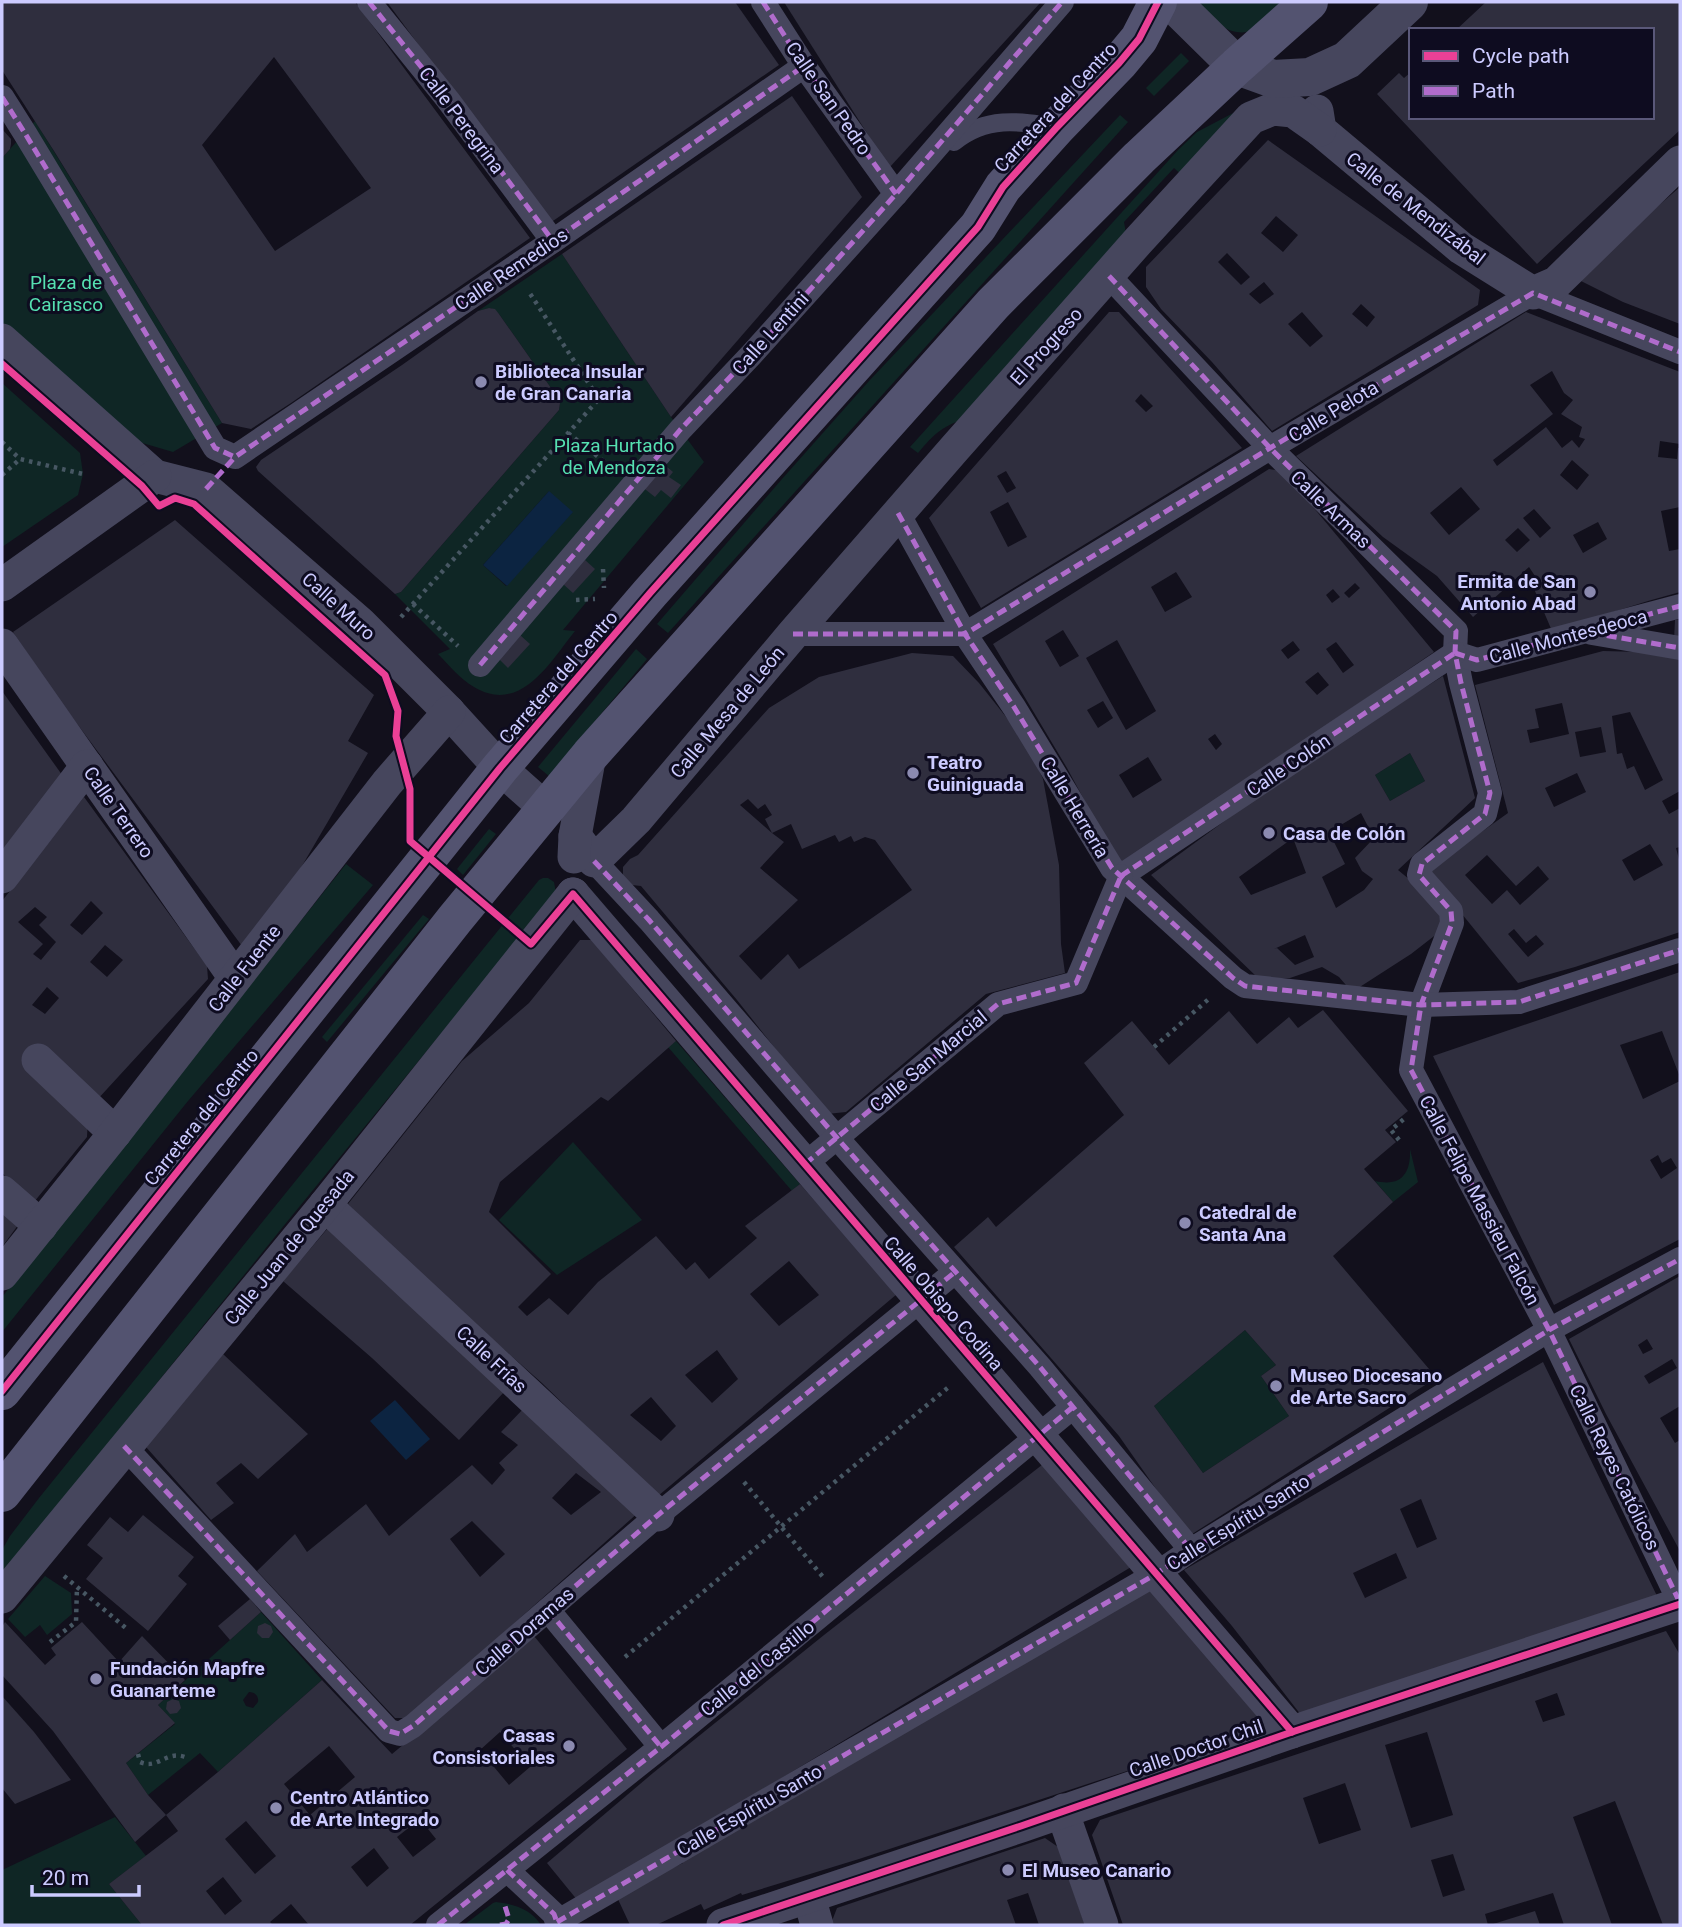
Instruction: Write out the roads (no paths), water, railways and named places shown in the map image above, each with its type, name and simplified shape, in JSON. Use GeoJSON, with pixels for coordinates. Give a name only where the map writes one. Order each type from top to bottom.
{"type":"FeatureCollection","features":[{"type":"Feature","properties":{"kind":"main road","name":"Carretera del Centro"},"geometry":{"type":"LineString","coordinates":[[2,1391],[500,768],[650,593],[978,227],[1003,187],[1119,63],[1139,39],[1158,2]]}},
{"type":"Feature","properties":{"kind":"main road"},"geometry":{"type":"LineString","coordinates":[[2,1493],[454,919],[590,755],[993,304],[1139,158],[1309,2]]}},
{"type":"Feature","properties":{"kind":"street","name":"Calle Peregrina"},"geometry":{"type":"LineString","coordinates":[[369,2],[448,100],[553,241]]}},
{"type":"Feature","properties":{"kind":"street","name":"Calle San Pedro"},"geometry":{"type":"LineString","coordinates":[[763,2],[804,66],[896,194]]}},
{"type":"Feature","properties":{"kind":"street","name":"Calle Lentini"},"geometry":{"type":"LineString","coordinates":[[480,666],[680,430],[896,194],[1062,2]]}},
{"type":"Feature","properties":{"kind":"street"},"geometry":{"type":"LineString","coordinates":[[1172,2],[1237,66],[1273,79],[1310,78],[1347,60],[1409,2]]}},
{"type":"Feature","properties":{"kind":"street","name":"Calle Remedios"},"geometry":{"type":"LineString","coordinates":[[206,489],[225,452],[553,241],[804,66]]}},
{"type":"Feature","properties":{"kind":"street"},"geometry":{"type":"LineString","coordinates":[[1310,78],[1320,130]]}},
{"type":"Feature","properties":{"kind":"street"},"geometry":{"type":"LineString","coordinates":[[2,97],[225,452]]}},
{"type":"Feature","properties":{"kind":"street","name":"El Progreso"},"geometry":{"type":"LineString","coordinates":[[793,634],[1139,240],[1251,118],[1273,109],[1293,111],[1320,130]]}},
{"type":"Feature","properties":{"kind":"street","name":"Calle de Mendizábal"},"geometry":{"type":"LineString","coordinates":[[1320,130],[1461,248],[1533,293],[1680,352]]}},
{"type":"Feature","properties":{"kind":"street","name":"Calle Pelota"},"geometry":{"type":"LineString","coordinates":[[965,634],[1270,449],[1533,293],[1556,283],[1680,162]]}},
{"type":"Feature","properties":{"kind":"street","name":"Calle Armas"},"geometry":{"type":"LineString","coordinates":[[1109,276],[1270,449],[1456,631],[1455,653],[1461,683],[1490,793],[1485,814],[1422,864],[1419,875],[1451,911],[1452,923],[1421,1005]]}},
{"type":"Feature","properties":{"kind":"street"},"geometry":{"type":"LineString","coordinates":[[2,340],[155,476],[2,585]]}},
{"type":"Feature","properties":{"kind":"street","name":"Calle Muro"},"geometry":{"type":"LineString","coordinates":[[155,476],[206,489],[360,623],[449,712],[500,768],[545,808]]}},
{"type":"Feature","properties":{"kind":"street","name":"Calle Herrería"},"geometry":{"type":"LineString","coordinates":[[898,513],[965,634],[1014,707],[1111,869],[1245,986],[1421,1005],[1519,1002],[1680,950]]}},
{"type":"Feature","properties":{"kind":"street","name":"Calle Montesdeoca"},"geometry":{"type":"LineString","coordinates":[[1455,653],[1477,660],[1680,606]]}},
{"type":"Feature","properties":{"kind":"street"},"geometry":{"type":"LineString","coordinates":[[1585,632],[1680,648]]}},
{"type":"Feature","properties":{"kind":"street","name":"Calle Mesa de León"},"geometry":{"type":"LineString","coordinates":[[584,849],[636,820],[793,634],[965,634]]}},
{"type":"Feature","properties":{"kind":"street","name":"Calle Terrero"},"geometry":{"type":"LineString","coordinates":[[2,645],[235,978]]}},
{"type":"Feature","properties":{"kind":"street","name":"Calle Colón"},"geometry":{"type":"LineString","coordinates":[[1121,876],[1455,653]]}},
{"type":"Feature","properties":{"kind":"street","name":"Calle Fuente"},"geometry":{"type":"LineString","coordinates":[[2,1274],[387,783],[449,712]]}},
{"type":"Feature","properties":{"kind":"street"},"geometry":{"type":"LineString","coordinates":[[573,894],[584,849],[590,755]]}},
{"type":"Feature","properties":{"kind":"street"},"geometry":{"type":"LineString","coordinates":[[2,877],[87,766]]}},
{"type":"Feature","properties":{"kind":"street","name":"Calle Obispo Codina"},"geometry":{"type":"LineString","coordinates":[[584,849],[1040,1367],[1191,1550]]}},
{"type":"Feature","properties":{"kind":"street","name":"Calle San Marcial"},"geometry":{"type":"LineString","coordinates":[[805,1164],[998,1004],[1076,983],[1121,876]]}},
{"type":"Feature","properties":{"kind":"street","name":"Calle Obispo Codina"},"geometry":{"type":"LineString","coordinates":[[573,894],[1292,1732]]}},
{"type":"Feature","properties":{"kind":"street","name":"Calle Juan de Quesada"},"geometry":{"type":"LineString","coordinates":[[2,1597],[325,1205],[573,894]]}},
{"type":"Feature","properties":{"kind":"street","name":"Calle Felipe Massieu Falcón"},"geometry":{"type":"LineString","coordinates":[[1421,1005],[1411,1070],[1549,1330]]}},
{"type":"Feature","properties":{"kind":"street"},"geometry":{"type":"LineString","coordinates":[[38,1060],[115,1133]]}},
{"type":"Feature","properties":{"kind":"street"},"geometry":{"type":"LineString","coordinates":[[2,1192],[41,1226]]}},
{"type":"Feature","properties":{"kind":"street","name":"Calle Frías"},"geometry":{"type":"LineString","coordinates":[[325,1205],[658,1514]]}},
{"type":"Feature","properties":{"kind":"street","name":"Calle Espíritu Santo"},"geometry":{"type":"LineString","coordinates":[[557,1924],[612,1889],[1156,1574],[1549,1330],[1680,1259]]}},
{"type":"Feature","properties":{"kind":"street","name":"Calle Doramas"},"geometry":{"type":"LineString","coordinates":[[124,1446],[389,1731],[400,1734],[413,1726],[658,1514],[955,1272]]}},
{"type":"Feature","properties":{"kind":"street","name":"Calle Reyes Católicos"},"geometry":{"type":"LineString","coordinates":[[1549,1330],[1680,1604]]}},
{"type":"Feature","properties":{"kind":"street","name":"Calle del Castillo"},"geometry":{"type":"LineString","coordinates":[[438,1925],[661,1747],[1073,1408]]}},
{"type":"Feature","properties":{"kind":"street","name":"Calle Doctor Chil"},"geometry":{"type":"LineString","coordinates":[[723,1925],[813,1911],[1063,1811],[1680,1604]]}},
{"type":"Feature","properties":{"kind":"street"},"geometry":{"type":"LineString","coordinates":[[548,1610],[661,1747]]}},
{"type":"Feature","properties":{"kind":"street"},"geometry":{"type":"LineString","coordinates":[[1063,1811],[1102,1925]]}},
{"type":"Feature","properties":{"kind":"street"},"geometry":{"type":"LineString","coordinates":[[507,1870],[554,1914],[557,1924]]}},
{"type":"Feature","properties":{"kind":"lane"},"geometry":{"type":"LineString","coordinates":[[954,142],[966,132],[998,122],[1028,122],[1057,127]]}},
{"type":"Feature","properties":{"kind":"water"},"geometry":{"type":"Polygon","coordinates":[[[549,491],[573,512],[507,586],[483,565],[549,491]]]}},
{"type":"Feature","properties":{"kind":"water"},"geometry":{"type":"Polygon","coordinates":[[[395,1400],[430,1439],[406,1460],[370,1421],[395,1400]]]}},
{"type":"Feature","properties":{"kind":"place","name":"Biblioteca Insular de Gran Canaria"},"geometry":{"type":"Point","coordinates":[481,382]}},
{"type":"Feature","properties":{"kind":"place","name":"Ermita de San Antonio Abad"},"geometry":{"type":"Point","coordinates":[1590,592]}},
{"type":"Feature","properties":{"kind":"place","name":"Teatro Guiniguada"},"geometry":{"type":"Point","coordinates":[913,773]}},
{"type":"Feature","properties":{"kind":"place","name":"Casa de Colón"},"geometry":{"type":"Point","coordinates":[1269,833]}},
{"type":"Feature","properties":{"kind":"place","name":"Catedral de Santa Ana"},"geometry":{"type":"Point","coordinates":[1185,1223]}},
{"type":"Feature","properties":{"kind":"place","name":"Museo Diocesano de Arte Sacro"},"geometry":{"type":"Point","coordinates":[1276,1386]}},
{"type":"Feature","properties":{"kind":"place","name":"Fundación Mapfre Guanarteme"},"geometry":{"type":"Point","coordinates":[96,1679]}},
{"type":"Feature","properties":{"kind":"place","name":"Casas Consistoriales"},"geometry":{"type":"Point","coordinates":[569,1746]}},
{"type":"Feature","properties":{"kind":"place","name":"Centro Atlántico de Arte Integrado"},"geometry":{"type":"Point","coordinates":[276,1808]}},
{"type":"Feature","properties":{"kind":"place","name":"El Museo Canario"},"geometry":{"type":"Point","coordinates":[1008,1870]}},
{"type":"Feature","properties":{"kind":"park label","name":"Plaza de Cairasco"},"geometry":{"type":"Point","coordinates":[66,293]}},
{"type":"Feature","properties":{"kind":"park label","name":"Plaza Hurtado de Mendoza"},"geometry":{"type":"Point","coordinates":[614,456]}}]}
